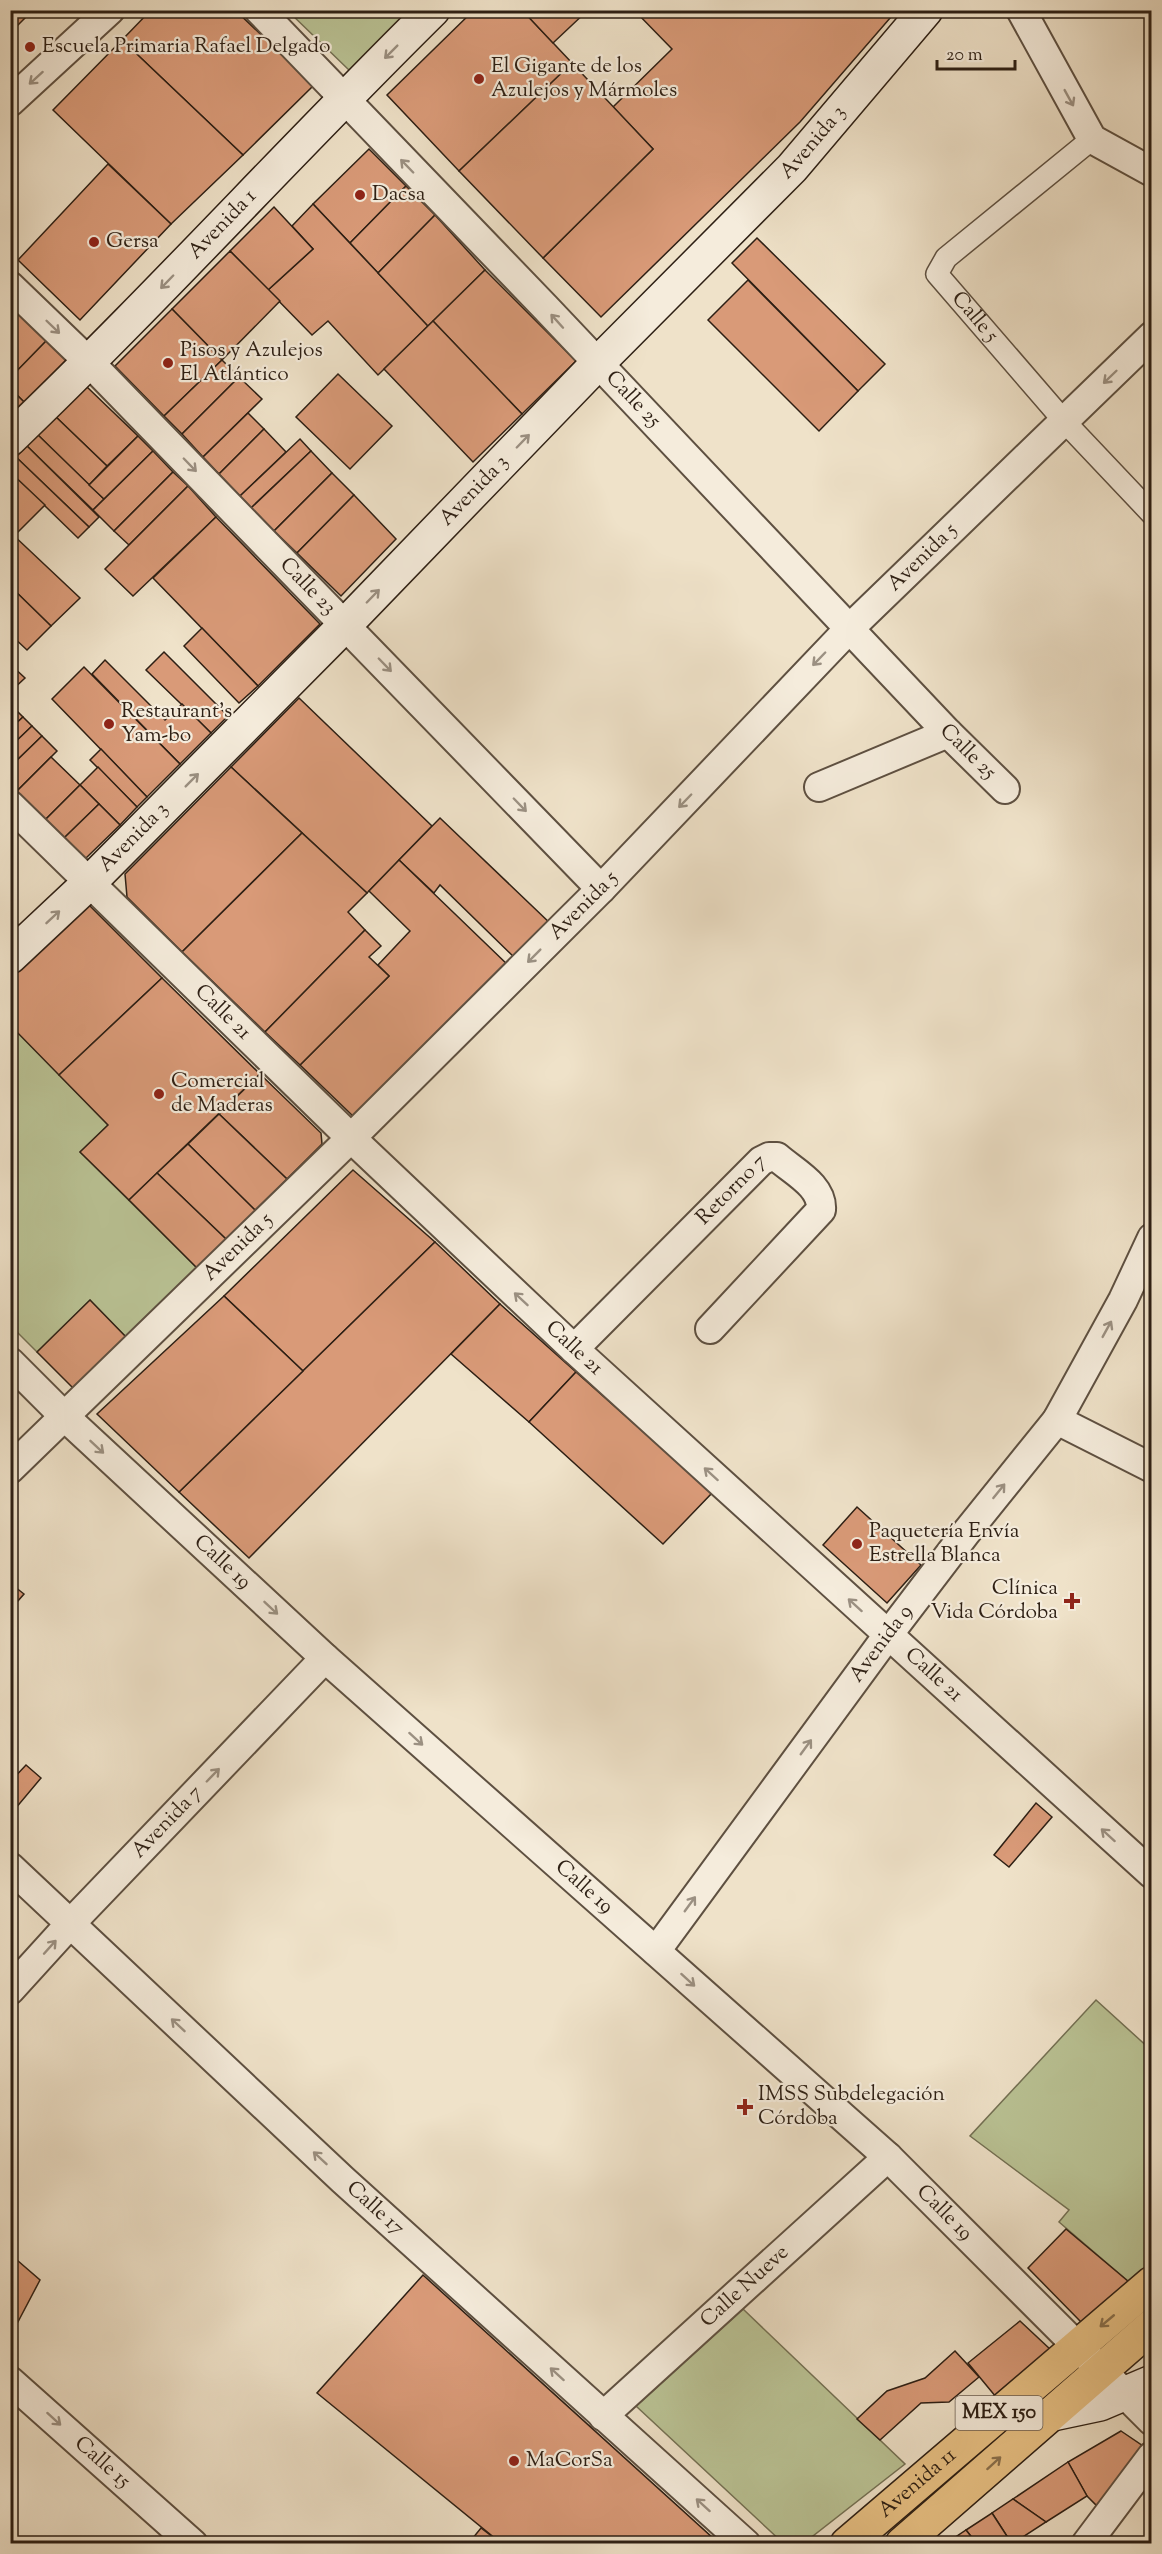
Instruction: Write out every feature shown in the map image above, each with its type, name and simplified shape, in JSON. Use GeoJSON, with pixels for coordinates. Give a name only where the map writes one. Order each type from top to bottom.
{"type":"FeatureCollection","features":[{"type":"Feature","properties":{"kind":"main road","name":"Avenida 1"},"geometry":{"type":"LineString","coordinates":[[10,439],[90,363],[342,99],[433,10]]}},
{"type":"Feature","properties":{"kind":"main road","name":"Avenida 3"},"geometry":{"type":"LineString","coordinates":[[10,957],[90,882],[346,624],[597,364],[792,168],[926,10]]}},
{"type":"Feature","properties":{"kind":"main road","name":"Avenida 11"},"geometry":{"type":"LineString","coordinates":[[847,2544],[1152,2283]]}},
{"type":"Feature","properties":{"kind":"main road","name":"MEX 150"},"geometry":{"type":"LineString","coordinates":[[1048,2415],[1152,2326]]}},
{"type":"Feature","properties":{"kind":"main road","name":"Avenida 11"},"geometry":{"type":"LineString","coordinates":[[902,2544],[1048,2415],[1100,2404],[1137,2388]]}},
{"type":"Feature","properties":{"kind":"main road"},"geometry":{"type":"LineString","coordinates":[[945,2461],[965,2489]]}},
{"type":"Feature","properties":{"kind":"street"},"geometry":{"type":"LineString","coordinates":[[10,102],[110,10]]}},
{"type":"Feature","properties":{"kind":"street","name":"Calle 25"},"geometry":{"type":"LineString","coordinates":[[259,10],[342,99],[545,307],[948,733],[1005,789]]}},
{"type":"Feature","properties":{"kind":"street"},"geometry":{"type":"LineString","coordinates":[[1021,10],[1092,139],[1152,172]]}},
{"type":"Feature","properties":{"kind":"street","name":"Calle 5"},"geometry":{"type":"LineString","coordinates":[[1092,139],[946,258],[938,274],[1064,421],[1152,514]]}},
{"type":"Feature","properties":{"kind":"street","name":"Calle 23"},"geometry":{"type":"LineString","coordinates":[[10,286],[90,363],[346,624],[601,889]]}},
{"type":"Feature","properties":{"kind":"street","name":"Avenida 5"},"geometry":{"type":"LineString","coordinates":[[10,1469],[351,1138],[601,889],[849,629],[1152,336]]}},
{"type":"Feature","properties":{"kind":"street"},"geometry":{"type":"LineString","coordinates":[[819,787],[948,733]]}},
{"type":"Feature","properties":{"kind":"street","name":"Calle 21"},"geometry":{"type":"LineString","coordinates":[[10,806],[351,1138],[574,1348],[1152,1874]]}},
{"type":"Feature","properties":{"kind":"street","name":"Retorno 7"},"geometry":{"type":"LineString","coordinates":[[574,1348],[761,1161],[769,1157],[777,1157],[818,1192],[822,1200],[822,1210],[710,1329]]}},
{"type":"Feature","properties":{"kind":"street","name":"Avenida 9"},"geometry":{"type":"LineString","coordinates":[[656,1952],[888,1635],[965,1534],[1057,1420],[1123,1300],[1152,1238]]}},
{"type":"Feature","properties":{"kind":"street","name":"Calle 19"},"geometry":{"type":"LineString","coordinates":[[10,1362],[64,1416],[325,1658],[888,2157],[1099,2370],[1137,2388],[1152,2421]]}},
{"type":"Feature","properties":{"kind":"street"},"geometry":{"type":"LineString","coordinates":[[1057,1420],[1152,1468]]}},
{"type":"Feature","properties":{"kind":"street","name":"Avenida 7"},"geometry":{"type":"LineString","coordinates":[[10,1990],[70,1924],[325,1658]]}},
{"type":"Feature","properties":{"kind":"street","name":"Calle 17"},"geometry":{"type":"LineString","coordinates":[[10,1867],[343,2180],[746,2544]]}},
{"type":"Feature","properties":{"kind":"street","name":"Calle Nueve"},"geometry":{"type":"LineString","coordinates":[[603,2416],[888,2157]]}},
{"type":"Feature","properties":{"kind":"street","name":"Calle 15"},"geometry":{"type":"LineString","coordinates":[[10,2380],[193,2544]]}},
{"type":"Feature","properties":{"kind":"street"},"geometry":{"type":"LineString","coordinates":[[1086,2544],[1152,2456]]}},
{"type":"Feature","properties":{"kind":"green space"},"geometry":{"type":"Polygon","coordinates":[[[288,11],[409,11],[350,71],[288,11]]]}},
{"type":"Feature","properties":{"kind":"green space"},"geometry":{"type":"Polygon","coordinates":[[[11,1025],[108,1125],[80,1152],[198,1269],[126,1337],[90,1300],[37,1352],[11,1326],[11,1025]]]}},
{"type":"Feature","properties":{"kind":"green space"},"geometry":{"type":"Polygon","coordinates":[[[1096,2000],[1151,2050],[1151,2263],[1129,2282],[1059,2222],[1069,2210],[970,2136],[1096,2000]]]}},
{"type":"Feature","properties":{"kind":"green space"},"geometry":{"type":"Polygon","coordinates":[[[743,2309],[905,2464],[804,2543],[783,2543],[636,2406],[743,2309]]]}},
{"type":"Feature","properties":{"kind":"building"},"geometry":{"type":"Polygon","coordinates":[[[10,10],[33,10],[10,33],[10,10]]]}},
{"type":"Feature","properties":{"kind":"building"},"geometry":{"type":"Polygon","coordinates":[[[151,10],[235,10],[314,85],[243,155],[122,40],[151,10]]]}},
{"type":"Feature","properties":{"kind":"building","name":"El Gigante de los Azulejos y Mármoles"},"geometry":{"type":"Polygon","coordinates":[[[474,10],[522,10],[572,63],[459,171],[387,95],[474,10]]]}},
{"type":"Feature","properties":{"kind":"building"},"geometry":{"type":"Polygon","coordinates":[[[522,10],[588,10],[553,43],[522,10]]]}},
{"type":"Feature","properties":{"kind":"building"},"geometry":{"type":"Polygon","coordinates":[[[634,10],[897,10],[800,122],[601,317],[543,258],[653,149],[613,107],[672,49],[634,10]]]}},
{"type":"Feature","properties":{"kind":"building"},"geometry":{"type":"Polygon","coordinates":[[[122,40],[243,155],[171,224],[53,110],[122,40]]]}},
{"type":"Feature","properties":{"kind":"building"},"geometry":{"type":"Polygon","coordinates":[[[572,63],[653,149],[543,258],[459,171],[572,63]]]}},
{"type":"Feature","properties":{"kind":"building","name":"Dacsa"},"geometry":{"type":"Polygon","coordinates":[[[369,149],[406,186],[350,243],[313,204],[369,149]]]}},
{"type":"Feature","properties":{"kind":"building","name":"Gersa"},"geometry":{"type":"Polygon","coordinates":[[[108,164],[171,224],[80,320],[18,260],[108,164]]]}},
{"type":"Feature","properties":{"kind":"building"},"geometry":{"type":"Polygon","coordinates":[[[406,186],[435,215],[378,273],[350,243],[406,186]]]}},
{"type":"Feature","properties":{"kind":"building"},"geometry":{"type":"Polygon","coordinates":[[[313,204],[428,326],[378,375],[328,321],[312,335],[268,290],[313,249],[292,226],[313,204]]]}},
{"type":"Feature","properties":{"kind":"building"},"geometry":{"type":"Polygon","coordinates":[[[274,207],[313,249],[268,290],[230,251],[274,207]]]}},
{"type":"Feature","properties":{"kind":"building"},"geometry":{"type":"Polygon","coordinates":[[[435,215],[485,270],[428,326],[378,273],[435,215]]]}},
{"type":"Feature","properties":{"kind":"building"},"geometry":{"type":"Polygon","coordinates":[[[757,238],[885,364],[858,391],[732,263],[757,238]]]}},
{"type":"Feature","properties":{"kind":"building"},"geometry":{"type":"Polygon","coordinates":[[[230,251],[280,301],[222,360],[172,309],[230,251]]]}},
{"type":"Feature","properties":{"kind":"building"},"geometry":{"type":"Polygon","coordinates":[[[485,270],[576,361],[522,414],[433,321],[485,270]]]}},
{"type":"Feature","properties":{"kind":"building"},"geometry":{"type":"Polygon","coordinates":[[[748,280],[858,391],[819,431],[708,320],[748,280]]]}},
{"type":"Feature","properties":{"kind":"building"},"geometry":{"type":"Polygon","coordinates":[[[10,301],[48,339],[10,378],[10,301]]]}},
{"type":"Feature","properties":{"kind":"building","name":"Pisos y Azulejos El Atlántico"},"geometry":{"type":"Polygon","coordinates":[[[172,309],[222,360],[164,416],[115,366],[172,309]]]}},
{"type":"Feature","properties":{"kind":"building"},"geometry":{"type":"Polygon","coordinates":[[[433,321],[522,414],[473,462],[384,369],[433,321]]]}},
{"type":"Feature","properties":{"kind":"building"},"geometry":{"type":"Polygon","coordinates":[[[48,339],[72,362],[28,406],[10,388],[10,378],[48,339]]]}},
{"type":"Feature","properties":{"kind":"building"},"geometry":{"type":"Polygon","coordinates":[[[222,360],[239,377],[182,434],[164,416],[222,360]]]}},
{"type":"Feature","properties":{"kind":"building"},"geometry":{"type":"Polygon","coordinates":[[[338,374],[392,426],[350,469],[296,417],[338,374]]]}},
{"type":"Feature","properties":{"kind":"building"},"geometry":{"type":"Polygon","coordinates":[[[239,377],[262,399],[203,457],[182,434],[239,377]]]}},
{"type":"Feature","properties":{"kind":"building"},"geometry":{"type":"Polygon","coordinates":[[[87,387],[138,436],[107,466],[56,417],[87,387]]]}},
{"type":"Feature","properties":{"kind":"building"},"geometry":{"type":"Polygon","coordinates":[[[10,388],[28,406],[10,425],[10,388]]]}},
{"type":"Feature","properties":{"kind":"building"},"geometry":{"type":"Polygon","coordinates":[[[248,413],[264,429],[219,474],[203,457],[248,413]]]}},
{"type":"Feature","properties":{"kind":"building"},"geometry":{"type":"Polygon","coordinates":[[[56,417],[107,466],[89,485],[38,435],[56,417]]]}},
{"type":"Feature","properties":{"kind":"building"},"geometry":{"type":"Polygon","coordinates":[[[264,429],[286,452],[240,496],[219,474],[264,429]]]}},
{"type":"Feature","properties":{"kind":"building"},"geometry":{"type":"Polygon","coordinates":[[[38,435],[104,499],[93,510],[27,446],[38,435]]]}},
{"type":"Feature","properties":{"kind":"building"},"geometry":{"type":"Polygon","coordinates":[[[138,436],[153,451],[104,499],[89,485],[138,436]]]}},
{"type":"Feature","properties":{"kind":"building"},"geometry":{"type":"Polygon","coordinates":[[[300,439],[311,451],[251,508],[240,496],[300,439]]]}},
{"type":"Feature","properties":{"kind":"building"},"geometry":{"type":"Polygon","coordinates":[[[27,446],[99,517],[89,527],[16,457],[27,446]]]}},
{"type":"Feature","properties":{"kind":"building"},"geometry":{"type":"Polygon","coordinates":[[[153,451],[173,472],[114,531],[93,510],[153,451]]]}},
{"type":"Feature","properties":{"kind":"building"},"geometry":{"type":"Polygon","coordinates":[[[311,451],[332,473],[274,531],[251,508],[311,451]]]}},
{"type":"Feature","properties":{"kind":"building"},"geometry":{"type":"Polygon","coordinates":[[[16,457],[89,527],[78,538],[10,472],[10,462],[16,457]]]}},
{"type":"Feature","properties":{"kind":"building"},"geometry":{"type":"Polygon","coordinates":[[[10,472],[45,505],[14,536],[10,532],[10,472]]]}},
{"type":"Feature","properties":{"kind":"building"},"geometry":{"type":"Polygon","coordinates":[[[173,472],[188,486],[129,545],[114,531],[173,472]]]}},
{"type":"Feature","properties":{"kind":"building"},"geometry":{"type":"Polygon","coordinates":[[[332,473],[354,495],[297,553],[274,531],[332,473]]]}},
{"type":"Feature","properties":{"kind":"building"},"geometry":{"type":"Polygon","coordinates":[[[188,486],[216,517],[133,596],[105,569],[188,486]]]}},
{"type":"Feature","properties":{"kind":"building"},"geometry":{"type":"Polygon","coordinates":[[[354,495],[396,539],[341,596],[297,553],[354,495]]]}},
{"type":"Feature","properties":{"kind":"building"},"geometry":{"type":"Polygon","coordinates":[[[216,517],[320,624],[258,686],[153,578],[216,517]]]}},
{"type":"Feature","properties":{"kind":"building"},"geometry":{"type":"Polygon","coordinates":[[[10,532],[80,598],[51,626],[10,586],[10,532]]]}},
{"type":"Feature","properties":{"kind":"building"},"geometry":{"type":"Polygon","coordinates":[[[10,586],[51,626],[27,650],[10,634],[10,586]]]}},
{"type":"Feature","properties":{"kind":"building"},"geometry":{"type":"Polygon","coordinates":[[[202,628],[258,686],[239,703],[184,646],[202,628]]]}},
{"type":"Feature","properties":{"kind":"building"},"geometry":{"type":"Polygon","coordinates":[[[164,652],[228,716],[211,733],[146,670],[164,652]]]}},
{"type":"Feature","properties":{"kind":"building"},"geometry":{"type":"Polygon","coordinates":[[[105,660],[165,720],[182,704],[211,733],[180,764],[92,674],[105,660]]]}},
{"type":"Feature","properties":{"kind":"building"},"geometry":{"type":"Polygon","coordinates":[[[10,664],[25,678],[10,692],[10,664]]]}},
{"type":"Feature","properties":{"kind":"building","name":"Restaurant's Yam-bo"},"geometry":{"type":"Polygon","coordinates":[[[84,667],[180,764],[147,797],[52,699],[84,667]]]}},
{"type":"Feature","properties":{"kind":"building"},"geometry":{"type":"Polygon","coordinates":[[[299,698],[432,826],[367,893],[231,767],[299,698]]]}},
{"type":"Feature","properties":{"kind":"building"},"geometry":{"type":"Polygon","coordinates":[[[10,704],[23,717],[10,729],[10,704]]]}},
{"type":"Feature","properties":{"kind":"building"},"geometry":{"type":"Polygon","coordinates":[[[23,717],[32,726],[10,747],[10,729],[23,717]]]}},
{"type":"Feature","properties":{"kind":"building"},"geometry":{"type":"Polygon","coordinates":[[[32,726],[42,736],[10,767],[10,747],[32,726]]]}},
{"type":"Feature","properties":{"kind":"building"},"geometry":{"type":"Polygon","coordinates":[[[42,736],[57,751],[16,792],[10,787],[10,767],[42,736]]]}},
{"type":"Feature","properties":{"kind":"building"},"geometry":{"type":"Polygon","coordinates":[[[101,749],[147,797],[137,807],[90,760],[101,749]]]}},
{"type":"Feature","properties":{"kind":"building"},"geometry":{"type":"Polygon","coordinates":[[[51,757],[80,785],[45,820],[16,792],[51,757]]]}},
{"type":"Feature","properties":{"kind":"building"},"geometry":{"type":"Polygon","coordinates":[[[98,767],[137,807],[120,825],[80,785],[98,767]]]}},
{"type":"Feature","properties":{"kind":"building"},"geometry":{"type":"Polygon","coordinates":[[[231,767],[302,833],[182,952],[127,897],[125,874],[231,767]]]}},
{"type":"Feature","properties":{"kind":"building"},"geometry":{"type":"Polygon","coordinates":[[[80,785],[99,804],[64,838],[45,820],[80,785]]]}},
{"type":"Feature","properties":{"kind":"building"},"geometry":{"type":"Polygon","coordinates":[[[99,804],[120,825],[85,859],[64,838],[99,804]]]}},
{"type":"Feature","properties":{"kind":"building"},"geometry":{"type":"Polygon","coordinates":[[[440,818],[553,926],[517,960],[440,885],[434,893],[399,860],[440,818]]]}},
{"type":"Feature","properties":{"kind":"building"},"geometry":{"type":"Polygon","coordinates":[[[302,833],[367,893],[348,912],[365,930],[265,1032],[182,952],[302,833]]]}},
{"type":"Feature","properties":{"kind":"building"},"geometry":{"type":"Polygon","coordinates":[[[399,860],[510,967],[355,1118],[300,1065],[389,976],[378,965],[410,931],[369,891],[399,860]]]}},
{"type":"Feature","properties":{"kind":"building"},"geometry":{"type":"Polygon","coordinates":[[[89,905],[162,978],[59,1075],[10,1025],[10,979],[89,905]]]}},
{"type":"Feature","properties":{"kind":"building"},"geometry":{"type":"Polygon","coordinates":[[[10,917],[23,929],[10,942],[10,917]]]}},
{"type":"Feature","properties":{"kind":"building"},"geometry":{"type":"Polygon","coordinates":[[[365,930],[381,946],[369,957],[389,976],[300,1065],[265,1032],[365,930]]]}},
{"type":"Feature","properties":{"kind":"building","name":"Comercial de Maderas"},"geometry":{"type":"Polygon","coordinates":[[[162,978],[260,1074],[129,1200],[80,1152],[108,1125],[59,1075],[162,978]]]}},
{"type":"Feature","properties":{"kind":"building"},"geometry":{"type":"Polygon","coordinates":[[[260,1074],[321,1133],[322,1144],[287,1179],[219,1114],[260,1074]]]}},
{"type":"Feature","properties":{"kind":"building"},"geometry":{"type":"Polygon","coordinates":[[[219,1114],[287,1179],[256,1211],[188,1144],[219,1114]]]}},
{"type":"Feature","properties":{"kind":"building"},"geometry":{"type":"Polygon","coordinates":[[[188,1144],[256,1211],[227,1240],[157,1173],[188,1144]]]}},
{"type":"Feature","properties":{"kind":"building"},"geometry":{"type":"Polygon","coordinates":[[[353,1170],[435,1242],[303,1371],[224,1296],[353,1170]]]}},
{"type":"Feature","properties":{"kind":"building"},"geometry":{"type":"Polygon","coordinates":[[[157,1173],[227,1240],[198,1269],[129,1200],[157,1173]]]}},
{"type":"Feature","properties":{"kind":"building"},"geometry":{"type":"Polygon","coordinates":[[[435,1242],[500,1304],[249,1558],[179,1492],[435,1242]]]}},
{"type":"Feature","properties":{"kind":"building"},"geometry":{"type":"Polygon","coordinates":[[[224,1296],[303,1371],[179,1492],[97,1414],[224,1296]]]}},
{"type":"Feature","properties":{"kind":"building"},"geometry":{"type":"Polygon","coordinates":[[[90,1300],[126,1337],[73,1388],[37,1352],[90,1300]]]}},
{"type":"Feature","properties":{"kind":"building"},"geometry":{"type":"Polygon","coordinates":[[[500,1304],[576,1372],[529,1422],[451,1354],[500,1304]]]}},
{"type":"Feature","properties":{"kind":"building"},"geometry":{"type":"Polygon","coordinates":[[[576,1372],[712,1493],[663,1544],[529,1422],[576,1372]]]}},
{"type":"Feature","properties":{"kind":"building"},"geometry":{"type":"Polygon","coordinates":[[[857,1507],[921,1565],[887,1603],[823,1545],[857,1507]]]}},
{"type":"Feature","properties":{"kind":"building"},"geometry":{"type":"Polygon","coordinates":[[[10,1583],[24,1594],[10,1610],[10,1583]]]}},
{"type":"Feature","properties":{"kind":"building"},"geometry":{"type":"Polygon","coordinates":[[[26,1765],[41,1778],[10,1815],[10,1782],[26,1765]]]}},
{"type":"Feature","properties":{"kind":"building"},"geometry":{"type":"Polygon","coordinates":[[[1036,1803],[1052,1817],[1009,1867],[994,1855],[1036,1803]]]}},
{"type":"Feature","properties":{"kind":"building"},"geometry":{"type":"Polygon","coordinates":[[[1066,2229],[1129,2282],[1081,2322],[1028,2268],[1066,2229]]]}},
{"type":"Feature","properties":{"kind":"building"},"geometry":{"type":"Polygon","coordinates":[[[10,2254],[40,2280],[10,2337],[10,2254]]]}},
{"type":"Feature","properties":{"kind":"building","name":"MaCorSa"},"geometry":{"type":"Polygon","coordinates":[[[423,2275],[714,2539],[711,2544],[502,2544],[317,2393],[423,2275]]]}},
{"type":"Feature","properties":{"kind":"building"},"geometry":{"type":"Polygon","coordinates":[[[1020,2321],[1052,2351],[996,2397],[968,2363],[1020,2321]]]}},
{"type":"Feature","properties":{"kind":"building"},"geometry":{"type":"Polygon","coordinates":[[[955,2351],[979,2377],[949,2402],[921,2403],[880,2440],[857,2419],[887,2391],[925,2378],[955,2351]]]}},
{"type":"Feature","properties":{"kind":"building"},"geometry":{"type":"Polygon","coordinates":[[[1121,2431],[1143,2446],[1098,2507],[1087,2496],[1068,2462],[1121,2431]]]}},
{"type":"Feature","properties":{"kind":"building"},"geometry":{"type":"Polygon","coordinates":[[[1068,2462],[1087,2496],[1046,2522],[1013,2499],[1068,2462]]]}},
{"type":"Feature","properties":{"kind":"building"},"geometry":{"type":"Polygon","coordinates":[[[1013,2499],[1046,2522],[1012,2544],[992,2513],[1013,2499]]]}},
{"type":"Feature","properties":{"kind":"building"},"geometry":{"type":"Polygon","coordinates":[[[992,2513],[1012,2544],[977,2544],[966,2530],[992,2513]]]}},
{"type":"Feature","properties":{"kind":"building"},"geometry":{"type":"Polygon","coordinates":[[[481,2528],[502,2544],[468,2544],[481,2528]]]}},
{"type":"Feature","properties":{"kind":"building"},"geometry":{"type":"Polygon","coordinates":[[[966,2530],[977,2544],[945,2544],[966,2530]]]}},
{"type":"Feature","properties":{"kind":"place","name":"Escuela Primaria Rafael Delgado"},"geometry":{"type":"Point","coordinates":[30,47]}},
{"type":"Feature","properties":{"kind":"place","name":"El Gigante de los Azulejos y Mármoles"},"geometry":{"type":"Point","coordinates":[479,79]}},
{"type":"Feature","properties":{"kind":"place","name":"Dacsa"},"geometry":{"type":"Point","coordinates":[360,195]}},
{"type":"Feature","properties":{"kind":"place","name":"Gersa"},"geometry":{"type":"Point","coordinates":[94,242]}},
{"type":"Feature","properties":{"kind":"place","name":"Pisos y Azulejos El Atlántico"},"geometry":{"type":"Point","coordinates":[168,363]}},
{"type":"Feature","properties":{"kind":"place","name":"Restaurant's Yam-bo"},"geometry":{"type":"Point","coordinates":[109,724]}},
{"type":"Feature","properties":{"kind":"place","name":"Comercial de Maderas"},"geometry":{"type":"Point","coordinates":[159,1094]}},
{"type":"Feature","properties":{"kind":"place","name":"Paquetería Envía Estrella Blanca"},"geometry":{"type":"Point","coordinates":[857,1544]}},
{"type":"Feature","properties":{"kind":"place","name":"Clínica Vida Córdoba"},"geometry":{"type":"Point","coordinates":[1072,1601]}},
{"type":"Feature","properties":{"kind":"place","name":"IMSS Subdelegación Córdoba"},"geometry":{"type":"Point","coordinates":[745,2107]}},
{"type":"Feature","properties":{"kind":"place","name":"MaCorSa"},"geometry":{"type":"Point","coordinates":[514,2461]}}]}
